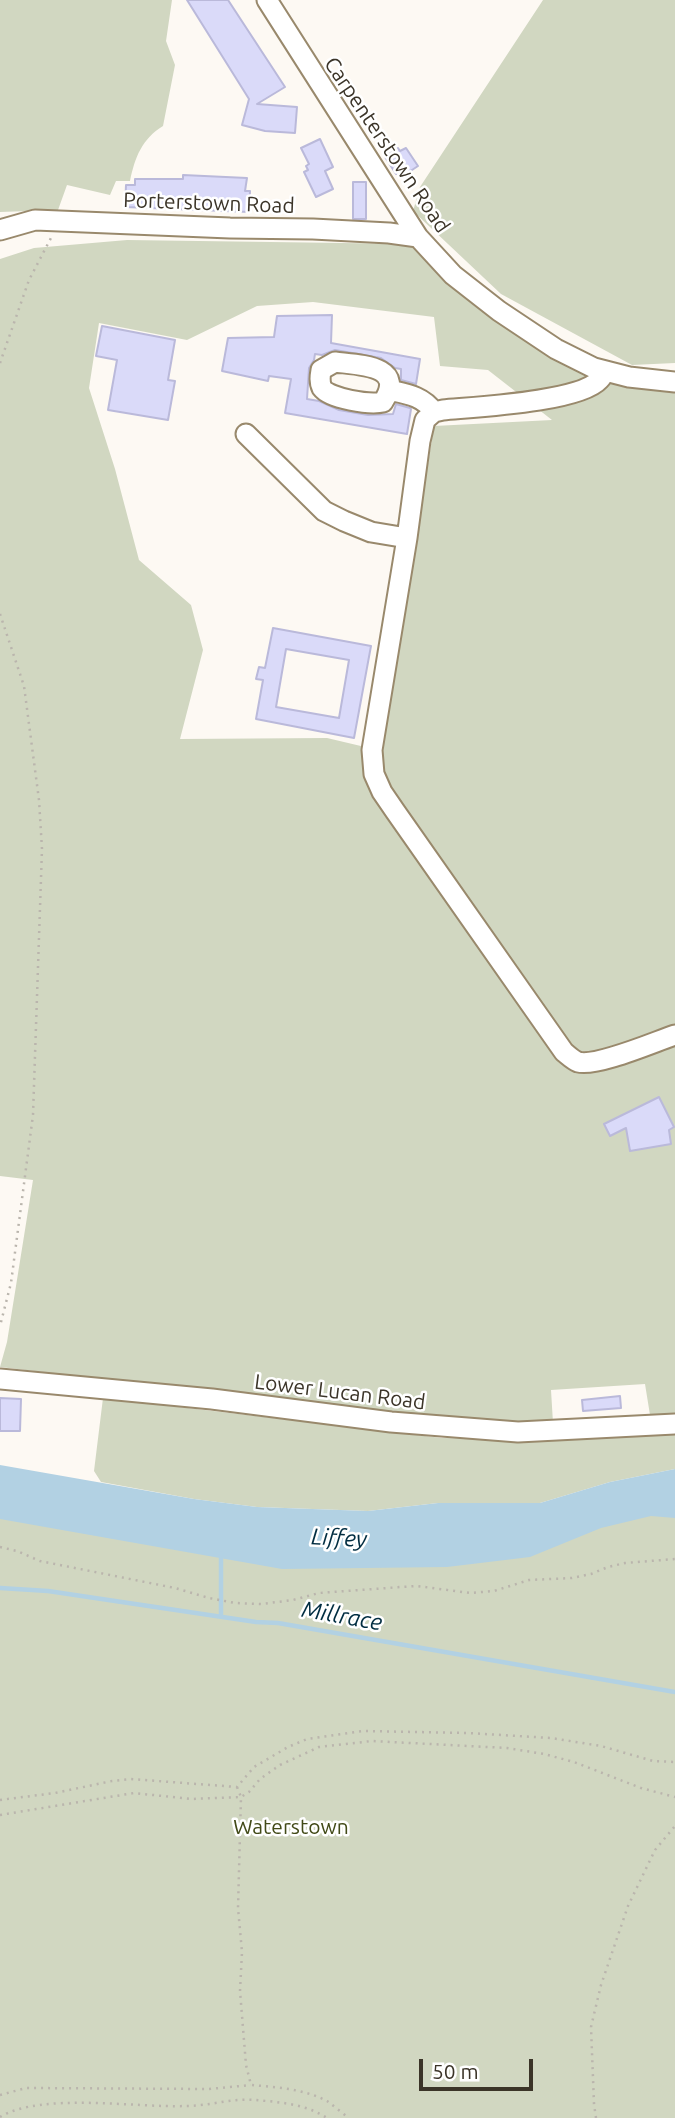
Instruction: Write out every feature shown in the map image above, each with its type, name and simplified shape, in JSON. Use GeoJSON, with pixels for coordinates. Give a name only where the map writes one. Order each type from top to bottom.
{"type":"FeatureCollection","features":[{"type":"Feature","properties":{"kind":"street","name":"Carpenterstown Road"},"geometry":{"type":"LineString","coordinates":[[267,0],[418,237],[453,275],[499,311],[556,349],[594,368],[629,377],[675,382]]}},
{"type":"Feature","properties":{"kind":"street","name":"Porterstown Road"},"geometry":{"type":"LineString","coordinates":[[0,230],[35,220],[60,220],[389,233],[418,237]]}},
{"type":"Feature","properties":{"kind":"street"},"geometry":{"type":"LineString","coordinates":[[605,371],[599,381],[565,395],[510,405],[443,410],[434,412],[425,420],[419,441],[407,538],[372,750],[374,774],[382,792],[564,1052],[576,1061],[587,1063],[610,1058],[675,1035]]}},
{"type":"Feature","properties":{"kind":"street"},"geometry":{"type":"LineString","coordinates":[[389,390],[424,400],[434,412]]}},
{"type":"Feature","properties":{"kind":"street"},"geometry":{"type":"LineString","coordinates":[[246,434],[324,511],[371,532],[407,538]]}},
{"type":"Feature","properties":{"kind":"street","name":"Lower Lucan Road"},"geometry":{"type":"LineString","coordinates":[[0,1379],[212,1399],[391,1422],[518,1432],[675,1424]]}},
{"type":"Feature","properties":{"kind":"path"},"geometry":{"type":"LineString","coordinates":[[0,363],[29,280],[60,220]]}},
{"type":"Feature","properties":{"kind":"path"},"geometry":{"type":"LineString","coordinates":[[0,614],[24,686],[39,800],[42,849],[33,1115],[11,1283],[0,1326]]}},
{"type":"Feature","properties":{"kind":"path"},"geometry":{"type":"LineString","coordinates":[[0,1547],[40,1561],[175,1588],[209,1598],[261,1604],[319,1593],[416,1586],[470,1593],[494,1591],[529,1580],[572,1578],[591,1574],[625,1563],[675,1559]]}},
{"type":"Feature","properties":{"kind":"path"},"geometry":{"type":"LineString","coordinates":[[237,1787],[254,1767],[288,1747],[307,1740],[363,1731],[551,1738],[601,1746],[653,1761],[675,1762]]}},
{"type":"Feature","properties":{"kind":"path"},"geometry":{"type":"LineString","coordinates":[[0,1815],[134,1793],[191,1799],[242,1797],[260,1779],[280,1765],[319,1747],[372,1741],[507,1748],[544,1754],[675,1797]]}},
{"type":"Feature","properties":{"kind":"path"},"geometry":{"type":"LineString","coordinates":[[0,1800],[131,1779],[237,1787]]}},
{"type":"Feature","properties":{"kind":"path"},"geometry":{"type":"LineString","coordinates":[[237,1787],[242,1797],[238,1908],[242,1952],[240,1991],[246,2065],[251,2085]]}},
{"type":"Feature","properties":{"kind":"path"},"geometry":{"type":"LineString","coordinates":[[596,2118],[591,2028],[601,1985],[628,1906],[655,1850],[675,1826]]}},
{"type":"Feature","properties":{"kind":"path"},"geometry":{"type":"LineString","coordinates":[[0,2095],[26,2088],[209,2089],[251,2085],[288,2089],[311,2095],[327,2102],[349,2118]]}},
{"type":"Feature","properties":{"kind":"path"},"geometry":{"type":"LineString","coordinates":[[0,2117],[24,2107],[67,2104],[183,2106],[252,2099],[301,2106],[317,2111],[327,2118]]}},
{"type":"Feature","properties":{"kind":"green space"},"geometry":{"type":"Polygon","coordinates":[[[0,0],[172,0],[166,41],[175,65],[163,126],[140,149],[130,181],[116,181],[110,195],[67,185],[58,210],[0,212],[0,0]]]}},
{"type":"Feature","properties":{"kind":"green space"},"geometry":{"type":"Polygon","coordinates":[[[543,0],[675,0],[675,363],[632,365],[501,294],[413,211],[420,187],[543,0]]]}},
{"type":"Feature","properties":{"kind":"green space"},"geometry":{"type":"Polygon","coordinates":[[[127,240],[414,244],[552,355],[675,387],[675,1415],[650,1415],[645,1384],[551,1390],[553,1423],[445,1419],[0,1367],[7,1342],[33,1180],[0,1176],[0,259],[34,248],[127,240]],[[313,302],[257,306],[187,340],[99,323],[89,388],[115,469],[139,560],[191,605],[203,650],[180,739],[327,738],[382,751],[434,426],[552,420],[488,370],[440,366],[434,317],[313,302]]]}},
{"type":"Feature","properties":{"kind":"green space"},"geometry":{"type":"Polygon","coordinates":[[[103,1398],[442,1438],[556,1439],[675,1432],[675,1469],[610,1482],[540,1503],[438,1503],[368,1511],[257,1507],[101,1482],[94,1471],[103,1398]]]}},
{"type":"Feature","properties":{"kind":"green space","name":"Waterstown"},"geometry":{"type":"Polygon","coordinates":[[[675,1491],[675,2118],[0,2118],[0,1496],[221,1532],[675,1491]]]}},
{"type":"Feature","properties":{"kind":"water","name":"Liffey"},"geometry":{"type":"Polygon","coordinates":[[[0,1465],[194,1499],[257,1507],[368,1511],[438,1503],[540,1503],[610,1482],[675,1469],[675,1518],[651,1516],[601,1528],[530,1557],[447,1567],[282,1569],[0,1519],[0,1465]]]}},
{"type":"Feature","properties":{"kind":"building"},"geometry":{"type":"Polygon","coordinates":[[[187,0],[228,0],[285,87],[257,104],[297,107],[295,133],[265,131],[242,125],[249,99],[187,0]]]}},
{"type":"Feature","properties":{"kind":"building"},"geometry":{"type":"Polygon","coordinates":[[[320,139],[333,167],[325,171],[333,189],[316,197],[304,172],[308,170],[306,166],[309,164],[301,148],[320,139]]]}},
{"type":"Feature","properties":{"kind":"building"},"geometry":{"type":"Polygon","coordinates":[[[398,148],[400,151],[406,148],[418,166],[406,174],[403,169],[396,174],[385,157],[398,148]]]}},
{"type":"Feature","properties":{"kind":"building"},"geometry":{"type":"Polygon","coordinates":[[[183,175],[247,178],[245,191],[250,191],[249,212],[125,207],[126,185],[135,185],[135,179],[183,179],[183,175]]]}},
{"type":"Feature","properties":{"kind":"building"},"geometry":{"type":"Polygon","coordinates":[[[353,182],[366,182],[366,219],[353,219],[353,182]]]}},
{"type":"Feature","properties":{"kind":"building"},"geometry":{"type":"Polygon","coordinates":[[[332,315],[331,343],[420,359],[416,384],[401,380],[401,369],[381,358],[335,350],[322,355],[315,354],[309,368],[307,399],[339,410],[368,415],[393,414],[396,404],[410,408],[407,434],[285,413],[291,379],[269,376],[268,381],[222,371],[228,338],[274,337],[277,316],[332,315]]]}},
{"type":"Feature","properties":{"kind":"building"},"geometry":{"type":"Polygon","coordinates":[[[102,326],[175,340],[168,380],[175,381],[168,420],[108,410],[117,360],[96,356],[102,326]]]}},
{"type":"Feature","properties":{"kind":"building"},"geometry":{"type":"Polygon","coordinates":[[[273,628],[371,646],[354,738],[256,719],[263,680],[256,679],[259,667],[265,668],[273,628]],[[286,649],[276,707],[339,718],[349,660],[286,649]]]}},
{"type":"Feature","properties":{"kind":"building"},"geometry":{"type":"Polygon","coordinates":[[[659,1097],[674,1127],[669,1130],[671,1144],[630,1151],[626,1128],[610,1136],[604,1124],[659,1097]]]}},
{"type":"Feature","properties":{"kind":"building"},"geometry":{"type":"Polygon","coordinates":[[[620,1396],[621,1408],[583,1411],[582,1400],[620,1396]]]}},
{"type":"Feature","properties":{"kind":"building"},"geometry":{"type":"Polygon","coordinates":[[[0,1398],[21,1399],[20,1431],[0,1431],[0,1398]]]}},
{"type":"Feature","properties":{"kind":"waterway"},"geometry":{"type":"LineString","coordinates":[[221,1554],[221,1616]]}},
{"type":"Feature","properties":{"kind":"waterway","name":"Millrace"},"geometry":{"type":"LineString","coordinates":[[0,1588],[48,1591],[278,1623],[675,1692]]}}]}
